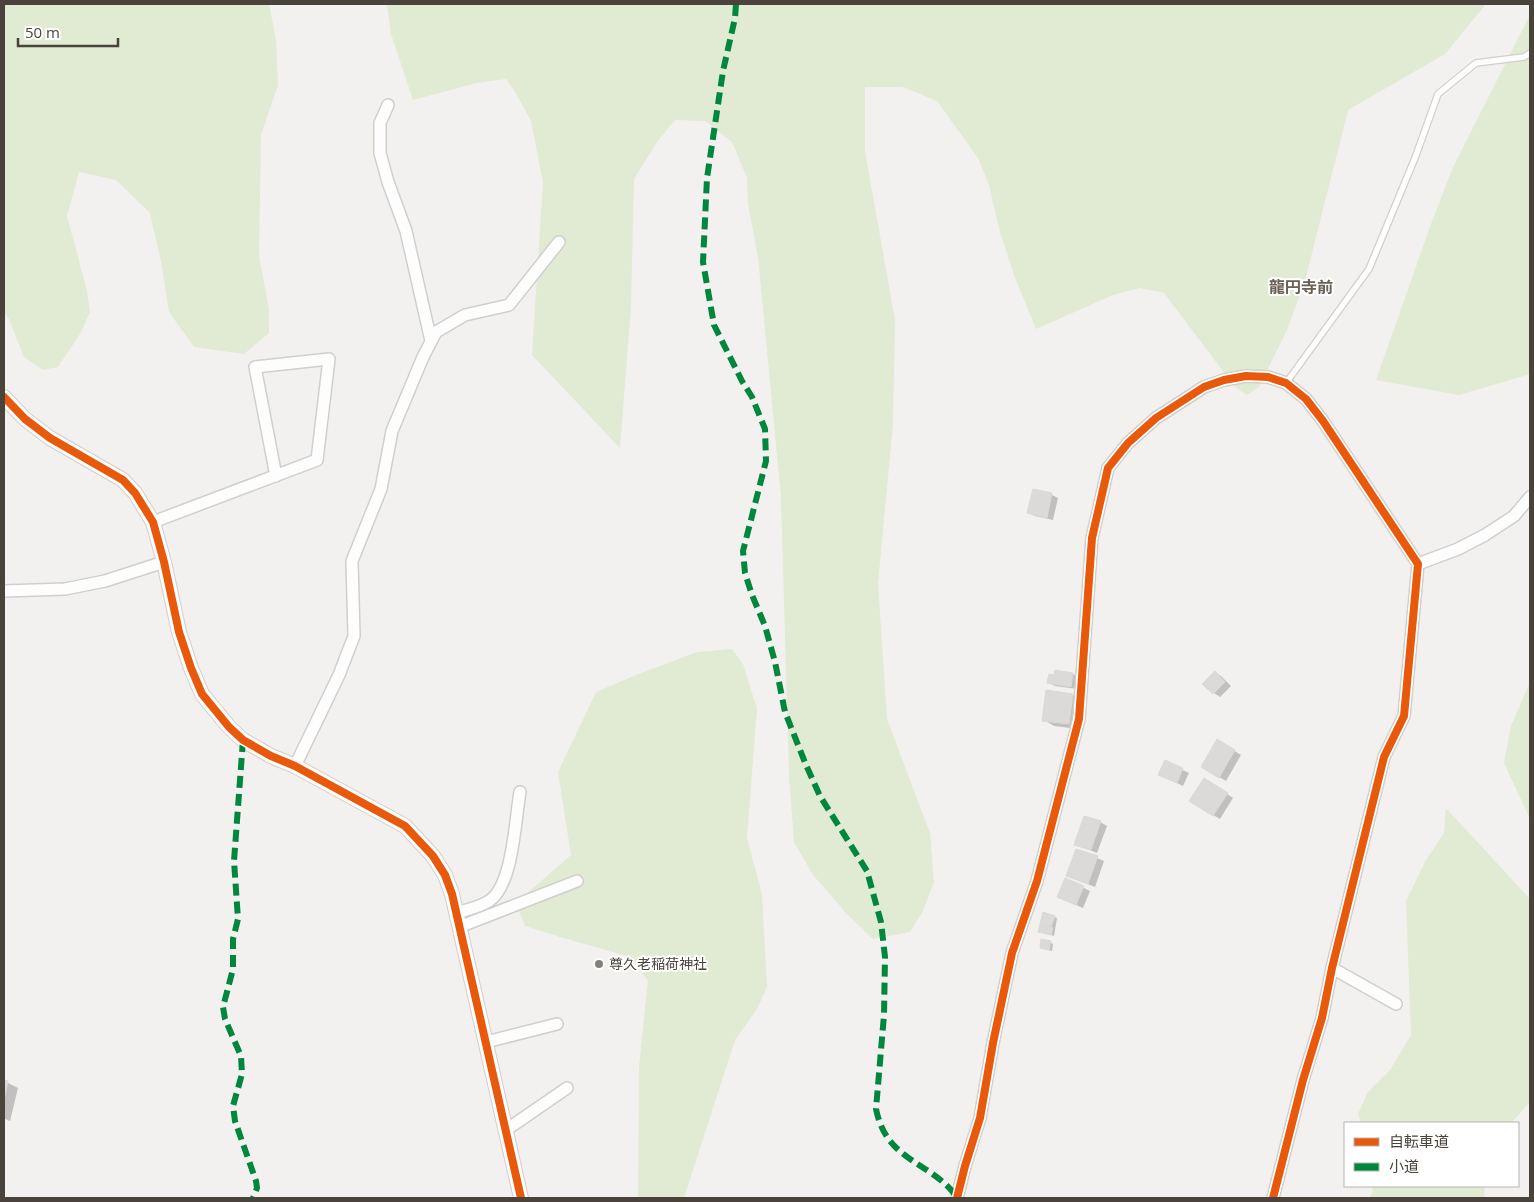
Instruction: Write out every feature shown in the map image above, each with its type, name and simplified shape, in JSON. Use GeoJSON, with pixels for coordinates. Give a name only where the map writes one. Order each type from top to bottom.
{"type":"FeatureCollection","features":[{"type":"Feature","properties":{"kind":"street"},"geometry":{"type":"LineString","coordinates":[[388,105],[380,124],[380,152],[388,182],[406,231],[432,341]]}},
{"type":"Feature","properties":{"kind":"street"},"geometry":{"type":"LineString","coordinates":[[295,766],[338,675],[354,636],[352,560],[381,489],[392,431],[422,357],[436,332],[465,315],[509,305],[559,242]]}},
{"type":"Feature","properties":{"kind":"street"},"geometry":{"type":"LineString","coordinates":[[152,522],[276,476],[317,460],[329,359],[255,367],[276,476]]}},
{"type":"Feature","properties":{"kind":"street"},"geometry":{"type":"LineString","coordinates":[[957,1198],[980,1118],[993,1042],[1012,953],[1037,881],[1079,719],[1092,538],[1108,468],[1128,443],[1156,418],[1204,387],[1224,380],[1246,376],[1268,377],[1286,383],[1306,399],[1324,421],[1418,564],[1404,716],[1384,757],[1332,968],[1322,1018],[1303,1080],[1273,1198]]}},
{"type":"Feature","properties":{"kind":"street"},"geometry":{"type":"LineString","coordinates":[[4,397],[25,419],[50,438],[123,480],[135,493],[152,522],[164,562],[179,632],[191,668],[202,694],[229,727],[243,740],[271,756],[295,766],[405,826],[433,856],[445,875],[458,920],[521,1198]]}},
{"type":"Feature","properties":{"kind":"street"},"geometry":{"type":"LineString","coordinates":[[1418,564],[1485,535],[1514,516],[1530,497]]}},
{"type":"Feature","properties":{"kind":"street"},"geometry":{"type":"LineString","coordinates":[[4,591],[65,589],[105,581],[164,562]]}},
{"type":"Feature","properties":{"kind":"street"},"geometry":{"type":"LineString","coordinates":[[458,920],[488,902],[499,892],[507,874],[520,792]]}},
{"type":"Feature","properties":{"kind":"street"},"geometry":{"type":"LineString","coordinates":[[458,920],[577,881]]}},
{"type":"Feature","properties":{"kind":"street"},"geometry":{"type":"LineString","coordinates":[[1332,968],[1396,1004]]}},
{"type":"Feature","properties":{"kind":"street"},"geometry":{"type":"LineString","coordinates":[[486,1042],[557,1024]]}},
{"type":"Feature","properties":{"kind":"street"},"geometry":{"type":"LineString","coordinates":[[506,1130],[567,1088]]}},
{"type":"Feature","properties":{"kind":"lane"},"geometry":{"type":"LineString","coordinates":[[1286,383],[1369,269],[1415,158],[1438,94],[1476,64],[1524,57],[1530,53]]}},
{"type":"Feature","properties":{"kind":"green space"},"geometry":{"type":"Polygon","coordinates":[[[4,4],[269,4],[276,40],[278,85],[261,135],[259,256],[269,309],[269,333],[244,354],[194,347],[169,312],[161,261],[150,213],[116,180],[79,172],[67,216],[87,291],[90,312],[80,334],[58,367],[43,370],[24,357],[9,319],[4,312],[4,4]]]}},
{"type":"Feature","properties":{"kind":"green space"},"geometry":{"type":"Polygon","coordinates":[[[387,4],[1486,4],[1445,54],[1348,110],[1306,277],[1288,328],[1259,387],[1247,395],[1235,387],[1164,293],[1140,288],[1113,295],[1036,329],[1014,275],[1000,232],[989,185],[978,158],[937,101],[903,87],[865,87],[865,151],[895,320],[893,424],[878,583],[887,719],[930,833],[934,882],[923,911],[910,932],[873,939],[847,914],[813,875],[794,842],[789,776],[781,497],[758,257],[748,204],[747,178],[732,142],[705,121],[675,120],[657,142],[634,179],[631,307],[620,448],[532,355],[543,182],[531,121],[506,79],[477,83],[413,100],[391,34],[387,4]]]}},
{"type":"Feature","properties":{"kind":"green space"},"geometry":{"type":"Polygon","coordinates":[[[1530,15],[1530,374],[1459,395],[1376,380],[1453,167],[1530,15]]]}},
{"type":"Feature","properties":{"kind":"green space"},"geometry":{"type":"Polygon","coordinates":[[[732,649],[743,664],[757,709],[747,838],[762,894],[767,987],[757,1009],[735,1040],[684,1198],[638,1198],[639,1066],[648,981],[630,957],[525,926],[516,903],[571,855],[558,772],[596,692],[697,652],[732,649]]]}},
{"type":"Feature","properties":{"kind":"green space"},"geometry":{"type":"Polygon","coordinates":[[[1530,682],[1530,819],[1504,763],[1511,726],[1530,682]]]}},
{"type":"Feature","properties":{"kind":"green space"},"geometry":{"type":"Polygon","coordinates":[[[1446,808],[1529,898],[1530,852],[1530,1102],[1512,1122],[1361,1122],[1358,1114],[1368,1092],[1390,1070],[1411,1035],[1406,901],[1426,860],[1444,833],[1446,808]]]}},
{"type":"Feature","properties":{"kind":"green space"},"geometry":{"type":"Polygon","coordinates":[[[1372,1187],[1485,1187],[1484,1198],[1369,1198],[1373,1191],[1372,1187]]]}},
{"type":"Feature","properties":{"kind":"building"},"geometry":{"type":"Polygon","coordinates":[[[1033,489],[1052,493],[1047,518],[1027,513],[1033,489]]]}},
{"type":"Feature","properties":{"kind":"building"},"geometry":{"type":"Polygon","coordinates":[[[1055,670],[1073,673],[1071,687],[1047,683],[1049,674],[1054,675],[1055,670]]]}},
{"type":"Feature","properties":{"kind":"building"},"geometry":{"type":"Polygon","coordinates":[[[1215,671],[1225,682],[1213,694],[1202,684],[1215,671]]]}},
{"type":"Feature","properties":{"kind":"building"},"geometry":{"type":"Polygon","coordinates":[[[1046,690],[1073,694],[1069,724],[1042,721],[1046,690]]]}},
{"type":"Feature","properties":{"kind":"building"},"geometry":{"type":"Polygon","coordinates":[[[1217,739],[1235,750],[1219,778],[1201,767],[1217,739]]]}},
{"type":"Feature","properties":{"kind":"building"},"geometry":{"type":"Polygon","coordinates":[[[1165,760],[1183,768],[1177,783],[1158,775],[1165,760]]]}},
{"type":"Feature","properties":{"kind":"building"},"geometry":{"type":"Polygon","coordinates":[[[1204,778],[1228,793],[1213,816],[1189,801],[1204,778]]]}},
{"type":"Feature","properties":{"kind":"building"},"geometry":{"type":"Polygon","coordinates":[[[1084,816],[1101,821],[1091,850],[1074,845],[1084,816]]]}},
{"type":"Feature","properties":{"kind":"building"},"geometry":{"type":"Polygon","coordinates":[[[1076,849],[1098,856],[1088,884],[1066,876],[1076,849]]]}},
{"type":"Feature","properties":{"kind":"building"},"geometry":{"type":"Polygon","coordinates":[[[1065,878],[1084,886],[1076,905],[1057,897],[1065,878]]]}},
{"type":"Feature","properties":{"kind":"building"},"geometry":{"type":"Polygon","coordinates":[[[1043,912],[1055,916],[1051,927],[1040,924],[1043,912]]]}},
{"type":"Feature","properties":{"kind":"building"},"geometry":{"type":"Polygon","coordinates":[[[1040,924],[1053,928],[1051,935],[1038,932],[1040,924]]]}},
{"type":"Feature","properties":{"kind":"building"},"geometry":{"type":"Polygon","coordinates":[[[1041,939],[1051,941],[1049,950],[1040,948],[1041,939]]]}},
{"type":"Feature","properties":{"kind":"building"},"geometry":{"type":"Polygon","coordinates":[[[4,1080],[8,1081],[4,1101],[4,1080]]]}},
{"type":"Feature","properties":{"kind":"marked path"},"geometry":{"type":"LineString","coordinates":[[736,4],[735,18],[723,71],[707,178],[703,262],[714,325],[752,397],[765,429],[766,461],[743,551],[745,573],[765,626],[775,662],[785,712],[820,796],[867,871],[881,922],[885,957],[884,1015],[876,1109],[880,1124],[886,1136],[902,1153],[943,1182],[957,1197]]}},
{"type":"Feature","properties":{"kind":"marked path"},"geometry":{"type":"LineString","coordinates":[[243,740],[234,861],[238,919],[233,939],[233,969],[223,1007],[225,1019],[241,1056],[242,1074],[233,1106],[235,1121],[256,1181],[257,1188],[253,1198]]}},
{"type":"Feature","properties":{"kind":"cycle path"},"geometry":{"type":"LineString","coordinates":[[957,1198],[980,1118],[993,1043],[1012,953],[1037,881],[1079,719],[1092,538],[1108,468],[1128,443],[1156,418],[1204,387],[1224,380],[1246,376],[1268,377],[1286,383],[1306,399],[1323,421],[1418,564],[1404,716],[1384,757],[1332,968],[1322,1018],[1303,1080],[1273,1198]]}},
{"type":"Feature","properties":{"kind":"cycle path"},"geometry":{"type":"LineString","coordinates":[[4,397],[25,419],[50,438],[123,480],[135,493],[153,522],[164,562],[179,632],[191,668],[202,694],[229,727],[243,740],[271,756],[295,766],[405,826],[433,856],[445,875],[452,894],[521,1198]]}},
{"type":"Feature","properties":{"kind":"place","name":"尊久老稲荷神社"},"geometry":{"type":"Point","coordinates":[599,964]}},
{"type":"Feature","properties":{"kind":"district","name":"龍円寺前"},"geometry":{"type":"Point","coordinates":[1301,287]}}]}
